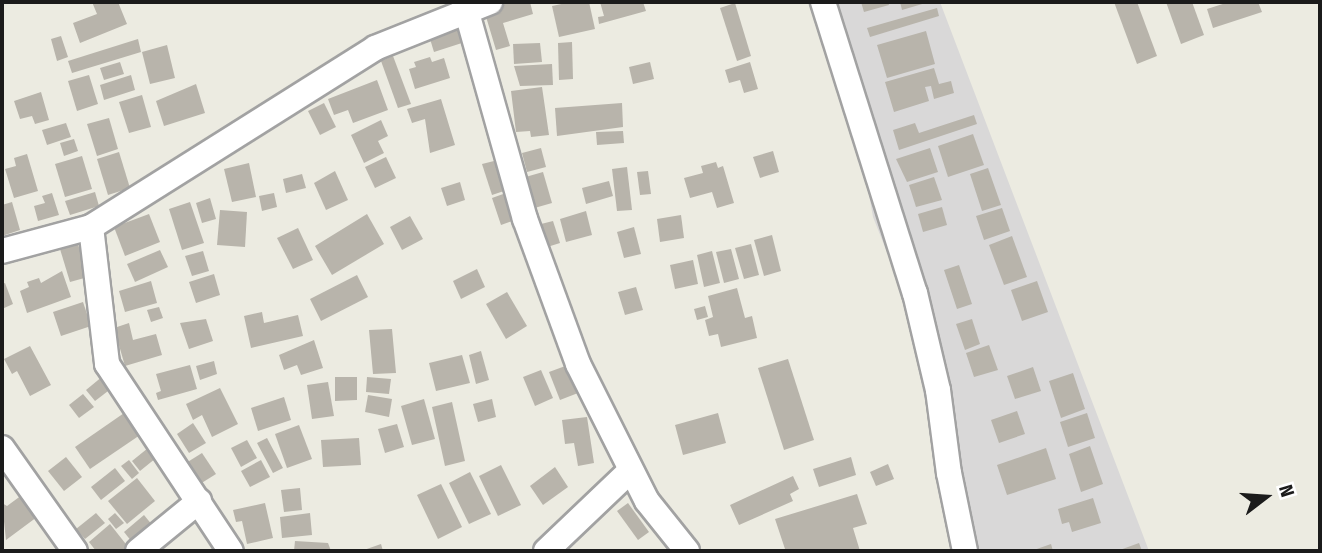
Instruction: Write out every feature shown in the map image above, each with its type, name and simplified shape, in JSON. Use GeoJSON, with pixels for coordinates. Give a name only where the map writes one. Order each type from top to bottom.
{"type":"FeatureCollection","features":[{"type":"Feature","properties":{"kind":"street"},"geometry":{"type":"LineString","coordinates":[[823,2],[915,293],[938,390],[949,473],[965,551]]}},
{"type":"Feature","properties":{"kind":"street"},"geometry":{"type":"LineString","coordinates":[[2,251],[91,227],[375,48],[473,4],[525,219],[578,365],[647,502],[687,551]]}},
{"type":"Feature","properties":{"kind":"street"},"geometry":{"type":"LineString","coordinates":[[91,227],[107,364],[231,551]]}},
{"type":"Feature","properties":{"kind":"street"},"geometry":{"type":"LineString","coordinates":[[2,448],[75,551]]}},
{"type":"Feature","properties":{"kind":"street"},"geometry":{"type":"LineString","coordinates":[[546,551],[631,470]]}},
{"type":"Feature","properties":{"kind":"street"},"geometry":{"type":"LineString","coordinates":[[138,551],[198,501]]}},
{"type":"Feature","properties":{"kind":"shaded area"},"geometry":{"type":"Polygon","coordinates":[[[823,2],[940,2],[1149,551],[966,551],[944,497],[904,295],[873,217],[858,133],[823,2]]]}},
{"type":"Feature","properties":{"kind":"building"},"geometry":{"type":"Polygon","coordinates":[[[92,2],[118,2],[127,24],[80,43],[73,23],[97,14],[92,2]]]}},
{"type":"Feature","properties":{"kind":"building"},"geometry":{"type":"Polygon","coordinates":[[[511,2],[530,2],[533,14],[503,23],[510,46],[496,50],[484,10],[511,2]]]}},
{"type":"Feature","properties":{"kind":"building"},"geometry":{"type":"Polygon","coordinates":[[[589,2],[595,29],[559,37],[552,6],[589,2]]]}},
{"type":"Feature","properties":{"kind":"building"},"geometry":{"type":"Polygon","coordinates":[[[600,2],[643,2],[646,11],[599,24],[598,17],[604,16],[600,2]]]}},
{"type":"Feature","properties":{"kind":"building"},"geometry":{"type":"Polygon","coordinates":[[[861,2],[888,2],[889,5],[864,12],[861,2]]]}},
{"type":"Feature","properties":{"kind":"building"},"geometry":{"type":"Polygon","coordinates":[[[900,2],[929,2],[902,10],[900,2]]]}},
{"type":"Feature","properties":{"kind":"building"},"geometry":{"type":"Polygon","coordinates":[[[1114,2],[1137,2],[1157,56],[1137,64],[1114,2]]]}},
{"type":"Feature","properties":{"kind":"building"},"geometry":{"type":"Polygon","coordinates":[[[1166,2],[1192,2],[1204,35],[1181,44],[1166,2]]]}},
{"type":"Feature","properties":{"kind":"building"},"geometry":{"type":"Polygon","coordinates":[[[1229,2],[1258,2],[1262,12],[1213,28],[1207,9],[1229,2]]]}},
{"type":"Feature","properties":{"kind":"building"},"geometry":{"type":"Polygon","coordinates":[[[735,3],[751,56],[737,61],[720,8],[735,3]]]}},
{"type":"Feature","properties":{"kind":"building"},"geometry":{"type":"Polygon","coordinates":[[[937,8],[939,16],[870,37],[867,28],[937,8]]]}},
{"type":"Feature","properties":{"kind":"building"},"geometry":{"type":"Polygon","coordinates":[[[461,29],[465,42],[434,52],[430,39],[461,29]]]}},
{"type":"Feature","properties":{"kind":"building"},"geometry":{"type":"Polygon","coordinates":[[[926,31],[935,64],[887,78],[877,45],[926,31]]]}},
{"type":"Feature","properties":{"kind":"building"},"geometry":{"type":"Polygon","coordinates":[[[61,36],[68,57],[57,61],[51,39],[61,36]]]}},
{"type":"Feature","properties":{"kind":"building"},"geometry":{"type":"Polygon","coordinates":[[[138,39],[141,52],[72,73],[68,61],[138,39]]]}},
{"type":"Feature","properties":{"kind":"building"},"geometry":{"type":"Polygon","coordinates":[[[572,42],[573,79],[559,80],[558,43],[572,42]]]}},
{"type":"Feature","properties":{"kind":"building"},"geometry":{"type":"Polygon","coordinates":[[[540,43],[542,62],[514,64],[513,44],[540,43]]]}},
{"type":"Feature","properties":{"kind":"building"},"geometry":{"type":"Polygon","coordinates":[[[167,45],[175,78],[150,84],[142,52],[167,45]]]}},
{"type":"Feature","properties":{"kind":"building"},"geometry":{"type":"Polygon","coordinates":[[[393,56],[411,104],[398,108],[381,61],[393,56]]]}},
{"type":"Feature","properties":{"kind":"building"},"geometry":{"type":"Polygon","coordinates":[[[430,57],[432,62],[444,58],[450,78],[415,89],[409,69],[416,67],[414,62],[430,57]]]}},
{"type":"Feature","properties":{"kind":"building"},"geometry":{"type":"Polygon","coordinates":[[[120,62],[124,74],[104,80],[100,68],[120,62]]]}},
{"type":"Feature","properties":{"kind":"building"},"geometry":{"type":"Polygon","coordinates":[[[650,62],[654,79],[633,84],[629,67],[650,62]]]}},
{"type":"Feature","properties":{"kind":"building"},"geometry":{"type":"Polygon","coordinates":[[[750,62],[758,89],[744,93],[740,80],[729,83],[725,70],[750,62]]]}},
{"type":"Feature","properties":{"kind":"building"},"geometry":{"type":"Polygon","coordinates":[[[552,64],[553,85],[520,86],[514,66],[552,64]]]}},
{"type":"Feature","properties":{"kind":"building"},"geometry":{"type":"Polygon","coordinates":[[[934,68],[939,84],[951,81],[954,93],[934,99],[931,86],[925,87],[929,101],[894,112],[885,82],[934,68]]]}},
{"type":"Feature","properties":{"kind":"building"},"geometry":{"type":"Polygon","coordinates":[[[89,75],[98,104],[77,111],[68,81],[89,75]]]}},
{"type":"Feature","properties":{"kind":"building"},"geometry":{"type":"Polygon","coordinates":[[[131,75],[135,90],[104,100],[100,85],[131,75]]]}},
{"type":"Feature","properties":{"kind":"building"},"geometry":{"type":"Polygon","coordinates":[[[377,80],[388,110],[353,123],[348,110],[334,115],[328,99],[377,80]]]}},
{"type":"Feature","properties":{"kind":"building"},"geometry":{"type":"Polygon","coordinates":[[[196,84],[205,113],[164,126],[156,101],[196,84]]]}},
{"type":"Feature","properties":{"kind":"building"},"geometry":{"type":"Polygon","coordinates":[[[542,87],[549,135],[531,137],[530,131],[516,132],[511,91],[542,87]]]}},
{"type":"Feature","properties":{"kind":"building"},"geometry":{"type":"Polygon","coordinates":[[[41,92],[49,120],[35,124],[32,116],[20,119],[14,101],[41,92]]]}},
{"type":"Feature","properties":{"kind":"building"},"geometry":{"type":"Polygon","coordinates":[[[142,95],[151,127],[129,133],[119,102],[142,95]]]}},
{"type":"Feature","properties":{"kind":"building"},"geometry":{"type":"Polygon","coordinates":[[[441,99],[455,145],[430,153],[425,119],[412,123],[407,109],[441,99]]]}},
{"type":"Feature","properties":{"kind":"building"},"geometry":{"type":"Polygon","coordinates":[[[324,103],[336,127],[320,135],[308,111],[324,103]]]}},
{"type":"Feature","properties":{"kind":"building"},"geometry":{"type":"Polygon","coordinates":[[[622,103],[623,127],[557,136],[555,108],[622,103]]]}},
{"type":"Feature","properties":{"kind":"building"},"geometry":{"type":"Polygon","coordinates":[[[974,115],[977,124],[899,150],[893,130],[915,123],[919,133],[974,115]]]}},
{"type":"Feature","properties":{"kind":"building"},"geometry":{"type":"Polygon","coordinates":[[[109,118],[118,149],[97,156],[87,124],[109,118]]]}},
{"type":"Feature","properties":{"kind":"building"},"geometry":{"type":"Polygon","coordinates":[[[381,120],[388,136],[378,141],[384,153],[364,163],[351,135],[381,120]]]}},
{"type":"Feature","properties":{"kind":"building"},"geometry":{"type":"Polygon","coordinates":[[[66,123],[71,137],[47,145],[42,130],[66,123]]]}},
{"type":"Feature","properties":{"kind":"building"},"geometry":{"type":"Polygon","coordinates":[[[623,131],[624,143],[597,145],[596,132],[623,131]]]}},
{"type":"Feature","properties":{"kind":"building"},"geometry":{"type":"Polygon","coordinates":[[[973,134],[984,165],[948,177],[938,146],[973,134]]]}},
{"type":"Feature","properties":{"kind":"building"},"geometry":{"type":"Polygon","coordinates":[[[74,139],[78,151],[64,156],[60,143],[74,139]]]}},
{"type":"Feature","properties":{"kind":"building"},"geometry":{"type":"Polygon","coordinates":[[[541,148],[546,167],[527,172],[522,153],[541,148]]]}},
{"type":"Feature","properties":{"kind":"building"},"geometry":{"type":"Polygon","coordinates":[[[930,148],[938,172],[907,182],[896,159],[930,148]]]}},
{"type":"Feature","properties":{"kind":"building"},"geometry":{"type":"Polygon","coordinates":[[[773,151],[779,172],[760,178],[753,157],[773,151]]]}},
{"type":"Feature","properties":{"kind":"building"},"geometry":{"type":"Polygon","coordinates":[[[119,152],[130,188],[108,195],[97,159],[119,152]]]}},
{"type":"Feature","properties":{"kind":"building"},"geometry":{"type":"Polygon","coordinates":[[[27,154],[38,191],[14,198],[5,169],[16,166],[14,158],[27,154]]]}},
{"type":"Feature","properties":{"kind":"building"},"geometry":{"type":"Polygon","coordinates":[[[82,156],[92,189],[65,197],[55,164],[82,156]]]}},
{"type":"Feature","properties":{"kind":"building"},"geometry":{"type":"Polygon","coordinates":[[[386,157],[396,178],[375,188],[365,167],[386,157]]]}},
{"type":"Feature","properties":{"kind":"building"},"geometry":{"type":"Polygon","coordinates":[[[498,160],[507,190],[492,195],[482,164],[498,160]]]}},
{"type":"Feature","properties":{"kind":"building"},"geometry":{"type":"Polygon","coordinates":[[[716,162],[718,168],[723,166],[734,203],[717,208],[712,192],[690,198],[684,178],[703,173],[701,166],[716,162]]]}},
{"type":"Feature","properties":{"kind":"building"},"geometry":{"type":"Polygon","coordinates":[[[249,163],[256,197],[232,202],[224,169],[249,163]]]}},
{"type":"Feature","properties":{"kind":"building"},"geometry":{"type":"Polygon","coordinates":[[[627,167],[632,210],[617,211],[612,169],[627,167]]]}},
{"type":"Feature","properties":{"kind":"building"},"geometry":{"type":"Polygon","coordinates":[[[988,168],[1001,205],[982,211],[970,174],[988,168]]]}},
{"type":"Feature","properties":{"kind":"building"},"geometry":{"type":"Polygon","coordinates":[[[335,171],[348,200],[326,210],[314,183],[335,171]]]}},
{"type":"Feature","properties":{"kind":"building"},"geometry":{"type":"Polygon","coordinates":[[[648,171],[651,194],[640,195],[637,172],[648,171]]]}},
{"type":"Feature","properties":{"kind":"building"},"geometry":{"type":"Polygon","coordinates":[[[543,172],[552,203],[531,209],[522,178],[543,172]]]}},
{"type":"Feature","properties":{"kind":"building"},"geometry":{"type":"Polygon","coordinates":[[[302,174],[306,188],[286,193],[283,179],[302,174]]]}},
{"type":"Feature","properties":{"kind":"building"},"geometry":{"type":"Polygon","coordinates":[[[934,177],[942,200],[916,207],[909,185],[934,177]]]}},
{"type":"Feature","properties":{"kind":"building"},"geometry":{"type":"Polygon","coordinates":[[[609,181],[613,196],[586,204],[582,188],[609,181]]]}},
{"type":"Feature","properties":{"kind":"building"},"geometry":{"type":"Polygon","coordinates":[[[460,182],[465,200],[447,206],[441,188],[460,182]]]}},
{"type":"Feature","properties":{"kind":"building"},"geometry":{"type":"Polygon","coordinates":[[[95,192],[99,206],[70,215],[65,201],[95,192]]]}},
{"type":"Feature","properties":{"kind":"building"},"geometry":{"type":"Polygon","coordinates":[[[52,193],[59,215],[38,221],[34,206],[45,203],[42,196],[52,193]]]}},
{"type":"Feature","properties":{"kind":"building"},"geometry":{"type":"Polygon","coordinates":[[[274,193],[277,207],[262,211],[259,196],[274,193]]]}},
{"type":"Feature","properties":{"kind":"building"},"geometry":{"type":"Polygon","coordinates":[[[506,193],[515,220],[501,225],[492,198],[506,193]]]}},
{"type":"Feature","properties":{"kind":"building"},"geometry":{"type":"Polygon","coordinates":[[[210,198],[216,219],[202,223],[196,203],[210,198]]]}},
{"type":"Feature","properties":{"kind":"building"},"geometry":{"type":"Polygon","coordinates":[[[12,202],[20,230],[2,236],[2,205],[12,202]]]}},
{"type":"Feature","properties":{"kind":"building"},"geometry":{"type":"Polygon","coordinates":[[[190,202],[204,243],[182,250],[169,209],[190,202]]]}},
{"type":"Feature","properties":{"kind":"building"},"geometry":{"type":"Polygon","coordinates":[[[942,207],[947,225],[923,232],[918,214],[942,207]]]}},
{"type":"Feature","properties":{"kind":"building"},"geometry":{"type":"Polygon","coordinates":[[[1002,208],[1010,231],[984,240],[976,216],[1002,208]]]}},
{"type":"Feature","properties":{"kind":"building"},"geometry":{"type":"Polygon","coordinates":[[[220,210],[247,212],[245,247],[217,245],[220,210]]]}},
{"type":"Feature","properties":{"kind":"building"},"geometry":{"type":"Polygon","coordinates":[[[586,211],[592,235],[566,242],[560,219],[586,211]]]}},
{"type":"Feature","properties":{"kind":"building"},"geometry":{"type":"Polygon","coordinates":[[[149,214],[160,242],[125,256],[114,227],[149,214]]]}},
{"type":"Feature","properties":{"kind":"building"},"geometry":{"type":"Polygon","coordinates":[[[367,214],[384,244],[332,275],[315,246],[367,214]]]}},
{"type":"Feature","properties":{"kind":"building"},"geometry":{"type":"Polygon","coordinates":[[[681,215],[684,238],[660,242],[657,219],[681,215]]]}},
{"type":"Feature","properties":{"kind":"building"},"geometry":{"type":"Polygon","coordinates":[[[410,216],[423,239],[402,250],[390,227],[410,216]]]}},
{"type":"Feature","properties":{"kind":"building"},"geometry":{"type":"Polygon","coordinates":[[[553,221],[560,243],[544,248],[537,225],[553,221]]]}},
{"type":"Feature","properties":{"kind":"building"},"geometry":{"type":"Polygon","coordinates":[[[634,227],[641,254],[624,258],[617,232],[634,227]]]}},
{"type":"Feature","properties":{"kind":"building"},"geometry":{"type":"Polygon","coordinates":[[[298,228],[313,260],[293,269],[277,238],[298,228]]]}},
{"type":"Feature","properties":{"kind":"building"},"geometry":{"type":"Polygon","coordinates":[[[772,235],[781,271],[764,276],[754,240],[772,235]]]}},
{"type":"Feature","properties":{"kind":"building"},"geometry":{"type":"Polygon","coordinates":[[[1012,236],[1027,277],[1004,285],[989,245],[1012,236]]]}},
{"type":"Feature","properties":{"kind":"building"},"geometry":{"type":"Polygon","coordinates":[[[78,244],[88,277],[70,282],[60,249],[78,244]]]}},
{"type":"Feature","properties":{"kind":"building"},"geometry":{"type":"Polygon","coordinates":[[[751,244],[759,275],[744,279],[735,248],[751,244]]]}},
{"type":"Feature","properties":{"kind":"building"},"geometry":{"type":"Polygon","coordinates":[[[731,249],[739,279],[724,283],[716,252],[731,249]]]}},
{"type":"Feature","properties":{"kind":"building"},"geometry":{"type":"Polygon","coordinates":[[[160,250],[168,267],[135,282],[127,264],[160,250]]]}},
{"type":"Feature","properties":{"kind":"building"},"geometry":{"type":"Polygon","coordinates":[[[203,251],[209,271],[192,276],[185,256],[203,251]]]}},
{"type":"Feature","properties":{"kind":"building"},"geometry":{"type":"Polygon","coordinates":[[[712,251],[720,283],[704,287],[697,255],[712,251]]]}},
{"type":"Feature","properties":{"kind":"building"},"geometry":{"type":"Polygon","coordinates":[[[693,260],[698,284],[675,289],[670,265],[693,260]]]}},
{"type":"Feature","properties":{"kind":"building"},"geometry":{"type":"Polygon","coordinates":[[[959,265],[972,304],[957,309],[944,270],[959,265]]]}},
{"type":"Feature","properties":{"kind":"building"},"geometry":{"type":"Polygon","coordinates":[[[477,269],[485,287],[461,299],[453,281],[477,269]]]}},
{"type":"Feature","properties":{"kind":"building"},"geometry":{"type":"Polygon","coordinates":[[[62,271],[71,297],[27,313],[20,291],[29,287],[27,282],[39,278],[41,283],[62,271]]]}},
{"type":"Feature","properties":{"kind":"building"},"geometry":{"type":"Polygon","coordinates":[[[214,274],[220,295],[196,303],[189,282],[214,274]]]}},
{"type":"Feature","properties":{"kind":"building"},"geometry":{"type":"Polygon","coordinates":[[[357,275],[368,297],[321,321],[310,299],[357,275]]]}},
{"type":"Feature","properties":{"kind":"building"},"geometry":{"type":"Polygon","coordinates":[[[151,281],[157,303],[125,312],[119,291],[151,281]]]}},
{"type":"Feature","properties":{"kind":"building"},"geometry":{"type":"Polygon","coordinates":[[[1037,281],[1048,312],[1022,321],[1011,290],[1037,281]]]}},
{"type":"Feature","properties":{"kind":"building"},"geometry":{"type":"Polygon","coordinates":[[[5,283],[13,304],[2,309],[2,284],[5,283]]]}},
{"type":"Feature","properties":{"kind":"building"},"geometry":{"type":"Polygon","coordinates":[[[636,287],[643,310],[625,315],[618,292],[636,287]]]}},
{"type":"Feature","properties":{"kind":"building"},"geometry":{"type":"Polygon","coordinates":[[[737,288],[745,318],[752,316],[757,338],[721,347],[718,334],[709,336],[705,320],[713,317],[708,296],[737,288]]]}},
{"type":"Feature","properties":{"kind":"building"},"geometry":{"type":"Polygon","coordinates":[[[507,292],[527,326],[506,339],[486,304],[507,292]]]}},
{"type":"Feature","properties":{"kind":"building"},"geometry":{"type":"Polygon","coordinates":[[[83,302],[91,326],[61,336],[53,312],[83,302]]]}},
{"type":"Feature","properties":{"kind":"building"},"geometry":{"type":"Polygon","coordinates":[[[705,306],[708,317],[697,320],[694,309],[705,306]]]}},
{"type":"Feature","properties":{"kind":"building"},"geometry":{"type":"Polygon","coordinates":[[[159,307],[163,318],[151,322],[147,310],[159,307]]]}},
{"type":"Feature","properties":{"kind":"building"},"geometry":{"type":"Polygon","coordinates":[[[262,312],[264,323],[298,315],[303,336],[251,348],[244,316],[262,312]]]}},
{"type":"Feature","properties":{"kind":"building"},"geometry":{"type":"Polygon","coordinates":[[[206,319],[213,341],[189,349],[180,323],[206,319]]]}},
{"type":"Feature","properties":{"kind":"building"},"geometry":{"type":"Polygon","coordinates":[[[972,319],[980,344],[965,350],[956,324],[972,319]]]}},
{"type":"Feature","properties":{"kind":"building"},"geometry":{"type":"Polygon","coordinates":[[[129,323],[133,340],[156,334],[162,355],[125,366],[114,328],[129,323]]]}},
{"type":"Feature","properties":{"kind":"building"},"geometry":{"type":"Polygon","coordinates":[[[392,329],[396,373],[373,374],[369,330],[392,329]]]}},
{"type":"Feature","properties":{"kind":"building"},"geometry":{"type":"Polygon","coordinates":[[[314,340],[323,368],[301,375],[297,365],[284,370],[279,355],[314,340]]]}},
{"type":"Feature","properties":{"kind":"building"},"geometry":{"type":"Polygon","coordinates":[[[989,345],[998,370],[974,377],[966,353],[989,345]]]}},
{"type":"Feature","properties":{"kind":"building"},"geometry":{"type":"Polygon","coordinates":[[[30,346],[51,385],[30,396],[17,371],[12,374],[4,359],[30,346]]]}},
{"type":"Feature","properties":{"kind":"building"},"geometry":{"type":"Polygon","coordinates":[[[481,351],[489,380],[476,384],[469,355],[481,351]]]}},
{"type":"Feature","properties":{"kind":"building"},"geometry":{"type":"Polygon","coordinates":[[[462,355],[470,383],[436,391],[429,363],[462,355]]]}},
{"type":"Feature","properties":{"kind":"building"},"geometry":{"type":"Polygon","coordinates":[[[788,359],[814,440],[784,450],[758,368],[788,359]]]}},
{"type":"Feature","properties":{"kind":"building"},"geometry":{"type":"Polygon","coordinates":[[[214,361],[217,374],[200,380],[196,366],[214,361]]]}},
{"type":"Feature","properties":{"kind":"building"},"geometry":{"type":"Polygon","coordinates":[[[190,365],[197,389],[158,400],[156,393],[161,391],[156,374],[190,365]]]}},
{"type":"Feature","properties":{"kind":"building"},"geometry":{"type":"Polygon","coordinates":[[[568,365],[578,393],[560,400],[549,372],[568,365]]]}},
{"type":"Feature","properties":{"kind":"building"},"geometry":{"type":"Polygon","coordinates":[[[1033,367],[1041,391],[1015,399],[1007,376],[1033,367]]]}},
{"type":"Feature","properties":{"kind":"building"},"geometry":{"type":"Polygon","coordinates":[[[541,370],[553,398],[535,406],[523,377],[541,370]]]}},
{"type":"Feature","properties":{"kind":"building"},"geometry":{"type":"Polygon","coordinates":[[[1073,373],[1085,409],[1061,418],[1049,381],[1073,373]]]}},
{"type":"Feature","properties":{"kind":"building"},"geometry":{"type":"Polygon","coordinates":[[[103,376],[112,388],[95,401],[86,390],[103,376]]]}},
{"type":"Feature","properties":{"kind":"building"},"geometry":{"type":"Polygon","coordinates":[[[335,377],[357,377],[357,400],[335,401],[335,377]]]}},
{"type":"Feature","properties":{"kind":"building"},"geometry":{"type":"Polygon","coordinates":[[[367,377],[391,379],[389,394],[366,392],[367,377]]]}},
{"type":"Feature","properties":{"kind":"building"},"geometry":{"type":"Polygon","coordinates":[[[328,382],[334,416],[312,419],[307,385],[328,382]]]}},
{"type":"Feature","properties":{"kind":"building"},"geometry":{"type":"Polygon","coordinates":[[[220,388],[238,424],[212,437],[202,415],[193,420],[186,404],[220,388]]]}},
{"type":"Feature","properties":{"kind":"building"},"geometry":{"type":"Polygon","coordinates":[[[83,394],[94,407],[79,418],[69,405],[83,394]]]}},
{"type":"Feature","properties":{"kind":"building"},"geometry":{"type":"Polygon","coordinates":[[[368,395],[392,399],[389,417],[365,412],[368,395]]]}},
{"type":"Feature","properties":{"kind":"building"},"geometry":{"type":"Polygon","coordinates":[[[284,397],[291,420],[258,431],[251,408],[284,397]]]}},
{"type":"Feature","properties":{"kind":"building"},"geometry":{"type":"Polygon","coordinates":[[[424,399],[435,439],[412,445],[401,406],[424,399]]]}},
{"type":"Feature","properties":{"kind":"building"},"geometry":{"type":"Polygon","coordinates":[[[492,399],[496,417],[478,422],[473,404],[492,399]]]}},
{"type":"Feature","properties":{"kind":"building"},"geometry":{"type":"Polygon","coordinates":[[[452,402],[465,461],[445,466],[432,407],[452,402]]]}},
{"type":"Feature","properties":{"kind":"building"},"geometry":{"type":"Polygon","coordinates":[[[127,411],[143,433],[90,469],[75,447],[127,411]]]}},
{"type":"Feature","properties":{"kind":"building"},"geometry":{"type":"Polygon","coordinates":[[[1017,411],[1025,434],[999,443],[991,420],[1017,411]]]}},
{"type":"Feature","properties":{"kind":"building"},"geometry":{"type":"Polygon","coordinates":[[[718,413],[726,443],[683,455],[675,425],[718,413]]]}},
{"type":"Feature","properties":{"kind":"building"},"geometry":{"type":"Polygon","coordinates":[[[1087,413],[1095,438],[1068,447],[1060,422],[1087,413]]]}},
{"type":"Feature","properties":{"kind":"building"},"geometry":{"type":"Polygon","coordinates":[[[587,417],[594,463],[578,466],[574,443],[565,444],[562,420],[587,417]]]}},
{"type":"Feature","properties":{"kind":"building"},"geometry":{"type":"Polygon","coordinates":[[[193,423],[206,443],[189,453],[177,434],[193,423]]]}},
{"type":"Feature","properties":{"kind":"building"},"geometry":{"type":"Polygon","coordinates":[[[397,424],[404,447],[385,453],[378,429],[397,424]]]}},
{"type":"Feature","properties":{"kind":"building"},"geometry":{"type":"Polygon","coordinates":[[[299,425],[312,459],[287,468],[275,434],[299,425]]]}},
{"type":"Feature","properties":{"kind":"building"},"geometry":{"type":"Polygon","coordinates":[[[267,438],[283,468],[273,473],[257,443],[267,438]]]}},
{"type":"Feature","properties":{"kind":"building"},"geometry":{"type":"Polygon","coordinates":[[[359,438],[361,465],[323,467],[321,440],[359,438]]]}},
{"type":"Feature","properties":{"kind":"building"},"geometry":{"type":"Polygon","coordinates":[[[247,440],[257,458],[241,467],[231,448],[247,440]]]}},
{"type":"Feature","properties":{"kind":"building"},"geometry":{"type":"Polygon","coordinates":[[[153,444],[161,454],[140,471],[132,461],[153,444]]]}},
{"type":"Feature","properties":{"kind":"building"},"geometry":{"type":"Polygon","coordinates":[[[1090,446],[1103,484],[1081,492],[1069,454],[1090,446]]]}},
{"type":"Feature","properties":{"kind":"building"},"geometry":{"type":"Polygon","coordinates":[[[1046,448],[1056,479],[1007,495],[997,465],[1046,448]]]}},
{"type":"Feature","properties":{"kind":"building"},"geometry":{"type":"Polygon","coordinates":[[[202,453],[216,474],[200,484],[186,463],[202,453]]]}},
{"type":"Feature","properties":{"kind":"building"},"geometry":{"type":"Polygon","coordinates":[[[66,457],[82,477],[64,491],[48,471],[66,457]]]}},
{"type":"Feature","properties":{"kind":"building"},"geometry":{"type":"Polygon","coordinates":[[[851,457],[856,475],[819,487],[813,469],[851,457]]]}},
{"type":"Feature","properties":{"kind":"building"},"geometry":{"type":"Polygon","coordinates":[[[129,460],[139,473],[132,479],[121,466],[129,460]]]}},
{"type":"Feature","properties":{"kind":"building"},"geometry":{"type":"Polygon","coordinates":[[[261,460],[270,477],[250,487],[241,471],[261,460]]]}},
{"type":"Feature","properties":{"kind":"building"},"geometry":{"type":"Polygon","coordinates":[[[888,464],[894,479],[876,486],[870,472],[888,464]]]}},
{"type":"Feature","properties":{"kind":"building"},"geometry":{"type":"Polygon","coordinates":[[[501,465],[521,505],[498,516],[479,476],[501,465]]]}},
{"type":"Feature","properties":{"kind":"building"},"geometry":{"type":"Polygon","coordinates":[[[555,467],[568,487],[543,505],[530,486],[555,467]]]}},
{"type":"Feature","properties":{"kind":"building"},"geometry":{"type":"Polygon","coordinates":[[[115,468],[125,481],[101,500],[91,487],[115,468]]]}},
{"type":"Feature","properties":{"kind":"building"},"geometry":{"type":"Polygon","coordinates":[[[470,472],[491,514],[469,524],[449,483],[470,472]]]}},
{"type":"Feature","properties":{"kind":"building"},"geometry":{"type":"Polygon","coordinates":[[[793,476],[799,489],[790,494],[793,501],[739,525],[730,505],[793,476]]]}},
{"type":"Feature","properties":{"kind":"building"},"geometry":{"type":"Polygon","coordinates":[[[137,478],[155,501],[127,524],[108,501],[137,478]]]}},
{"type":"Feature","properties":{"kind":"building"},"geometry":{"type":"Polygon","coordinates":[[[441,484],[462,527],[438,539],[417,495],[441,484]]]}},
{"type":"Feature","properties":{"kind":"building"},"geometry":{"type":"Polygon","coordinates":[[[300,488],[302,510],[284,512],[281,490],[300,488]]]}},
{"type":"Feature","properties":{"kind":"building"},"geometry":{"type":"Polygon","coordinates":[[[857,494],[867,524],[853,528],[860,551],[785,549],[775,519],[857,494]]]}},
{"type":"Feature","properties":{"kind":"building"},"geometry":{"type":"Polygon","coordinates":[[[22,495],[37,517],[6,540],[2,503],[7,506],[22,495]]]}},
{"type":"Feature","properties":{"kind":"building"},"geometry":{"type":"Polygon","coordinates":[[[1093,498],[1101,523],[1072,532],[1069,522],[1062,524],[1058,509],[1093,498]]]}},
{"type":"Feature","properties":{"kind":"building"},"geometry":{"type":"Polygon","coordinates":[[[265,503],[273,538],[247,544],[242,521],[236,522],[233,510],[265,503]]]}},
{"type":"Feature","properties":{"kind":"building"},"geometry":{"type":"Polygon","coordinates":[[[628,503],[649,532],[638,540],[617,511],[628,503]]]}},
{"type":"Feature","properties":{"kind":"building"},"geometry":{"type":"Polygon","coordinates":[[[96,513],[105,523],[85,539],[76,529],[96,513]]]}},
{"type":"Feature","properties":{"kind":"building"},"geometry":{"type":"Polygon","coordinates":[[[115,513],[124,523],[116,529],[108,519],[115,513]]]}},
{"type":"Feature","properties":{"kind":"building"},"geometry":{"type":"Polygon","coordinates":[[[310,513],[312,535],[282,538],[280,517],[310,513]]]}},
{"type":"Feature","properties":{"kind":"building"},"geometry":{"type":"Polygon","coordinates":[[[144,515],[153,526],[132,542],[124,532],[144,515]]]}},
{"type":"Feature","properties":{"kind":"building"},"geometry":{"type":"Polygon","coordinates":[[[110,524],[129,548],[125,551],[96,551],[89,542],[110,524]]]}},
{"type":"Feature","properties":{"kind":"building"},"geometry":{"type":"Polygon","coordinates":[[[295,541],[328,543],[331,551],[294,551],[295,541]]]}},
{"type":"Feature","properties":{"kind":"building"},"geometry":{"type":"Polygon","coordinates":[[[1139,543],[1142,551],[1117,551],[1139,543]]]}},
{"type":"Feature","properties":{"kind":"building"},"geometry":{"type":"Polygon","coordinates":[[[381,544],[383,551],[361,551],[381,544]]]}},
{"type":"Feature","properties":{"kind":"building"},"geometry":{"type":"Polygon","coordinates":[[[1051,544],[1053,551],[1031,551],[1051,544]]]}}]}
